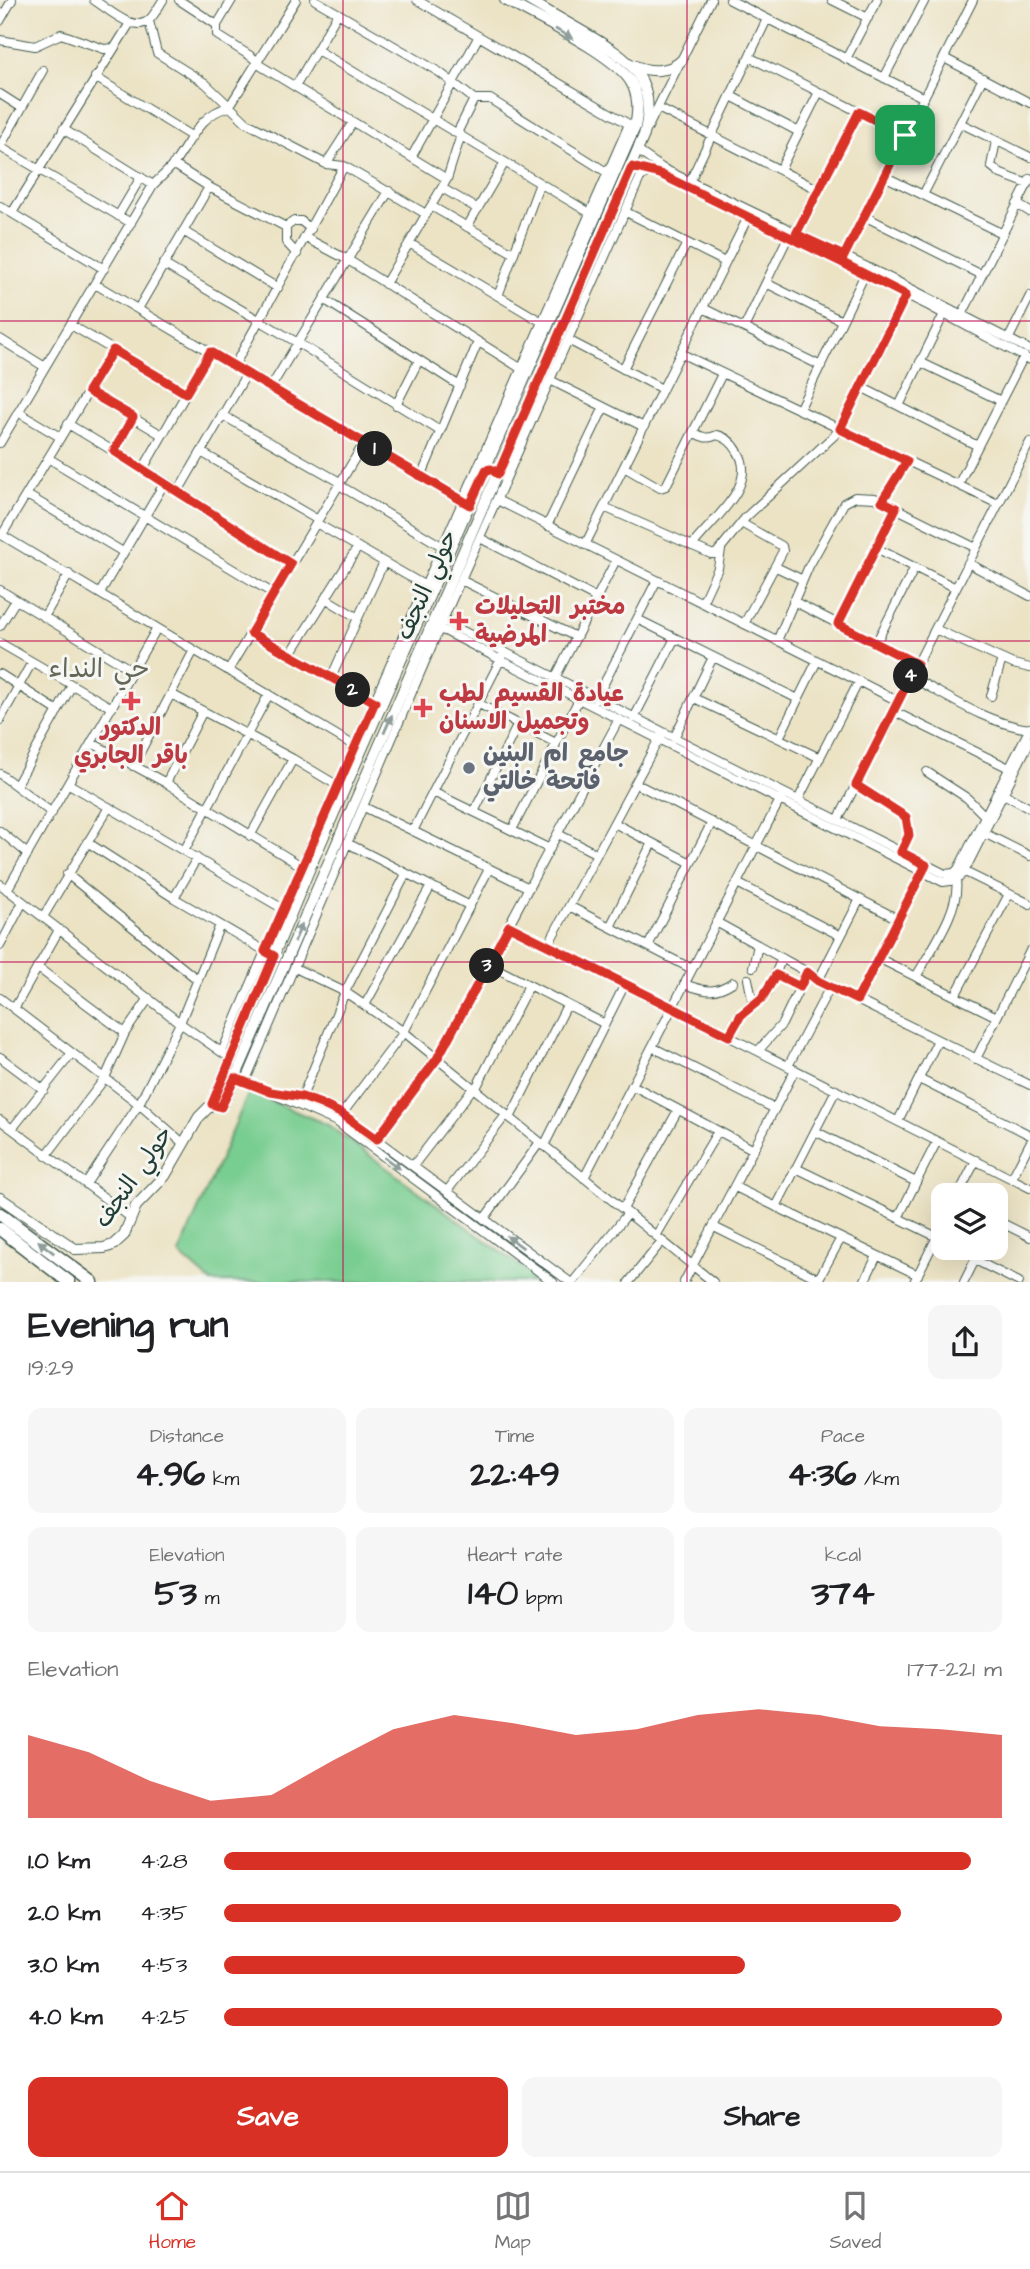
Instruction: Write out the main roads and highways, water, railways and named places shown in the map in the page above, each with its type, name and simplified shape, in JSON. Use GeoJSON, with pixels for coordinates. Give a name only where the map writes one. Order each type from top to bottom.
{"type":"FeatureCollection","features":[{"type":"Feature","properties":{"kind":"highway"},"geometry":{"type":"LineString","coordinates":[[0,1213],[92,1282]]}},
{"type":"Feature","properties":{"kind":"highway"},"geometry":{"type":"LineString","coordinates":[[0,1229],[69,1282]]}},
{"type":"Feature","properties":{"kind":"main road","name":"حولي النجف"},"geometry":{"type":"LineString","coordinates":[[217,1105],[270,953],[305,868],[465,503],[486,470],[504,417],[638,110],[632,84],[618,67],[505,0]]}},
{"type":"Feature","properties":{"kind":"main road","name":"حولي النجف"},"geometry":{"type":"LineString","coordinates":[[0,1198],[75,1249],[113,1245],[124,1235],[139,1202],[165,1176],[203,1112],[217,1105],[240,1080],[644,135],[649,107],[647,91],[631,64],[615,51],[528,0]]}},
{"type":"Feature","properties":{"kind":"main road"},"geometry":{"type":"LineString","coordinates":[[631,64],[654,70],[673,67],[682,60]]}},
{"type":"Feature","properties":{"kind":"main road"},"geometry":{"type":"LineString","coordinates":[[496,446],[500,452],[507,452]]}},
{"type":"Feature","properties":{"kind":"main road"},"geometry":{"type":"LineString","coordinates":[[486,470],[491,469],[498,474]]}},
{"type":"Feature","properties":{"kind":"place","name":"مختبر التحليلات المرضية"},"geometry":{"type":"Point","coordinates":[459,621]}},
{"type":"Feature","properties":{"kind":"place","name":"الدكتور باقر الجابري"},"geometry":{"type":"Point","coordinates":[131,701]}},
{"type":"Feature","properties":{"kind":"place","name":"عيادة القسيم لطب وتجميل الاسنان"},"geometry":{"type":"Point","coordinates":[423,708]}},
{"type":"Feature","properties":{"kind":"place","name":"جامع ام البنين فاتحة خالتي"},"geometry":{"type":"Point","coordinates":[469,768]}},
{"type":"Feature","properties":{"kind":"district","name":"حي النداء"},"geometry":{"type":"Point","coordinates":[99,669]}}]}
